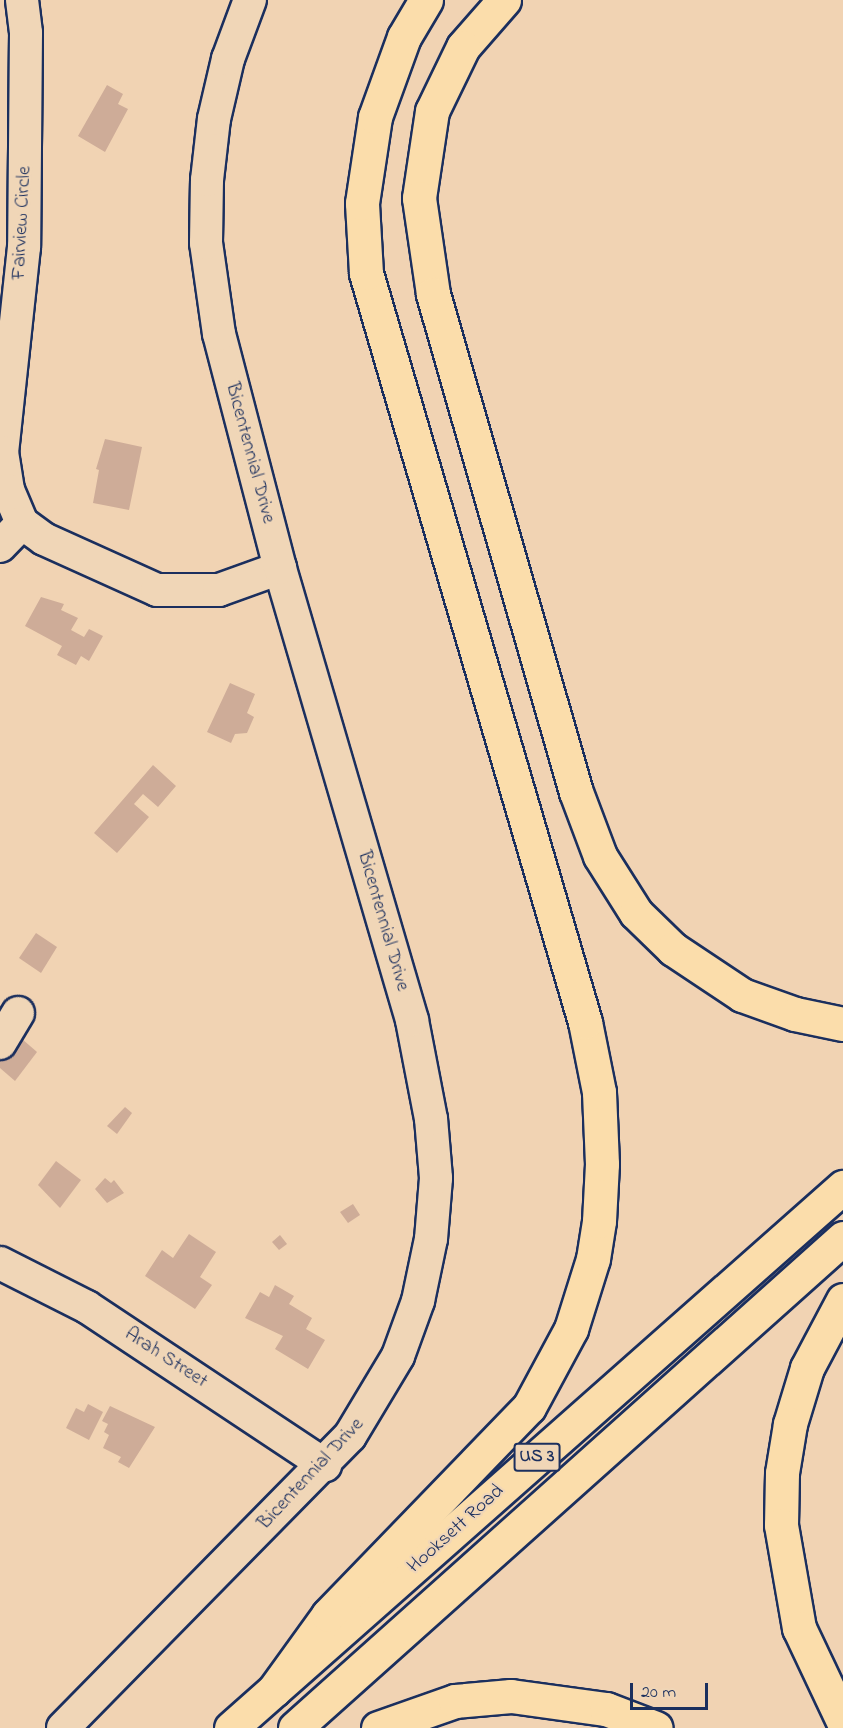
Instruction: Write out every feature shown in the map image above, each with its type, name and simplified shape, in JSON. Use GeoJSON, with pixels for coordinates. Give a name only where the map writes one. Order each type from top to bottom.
{"type":"FeatureCollection","features":[{"type":"Feature","properties":{"kind":"main road"},"geometry":{"type":"LineString","coordinates":[[274,1690],[328,1615],[529,1407],[571,1329],[599,1221],[602,1164],[598,1092],[585,1022],[366,273],[362,203],[375,117],[404,37],[426,0]]}},
{"type":"Feature","properties":{"kind":"main road"},"geometry":{"type":"LineString","coordinates":[[504,0],[463,47],[432,111],[419,198],[433,294],[576,792],[600,856],[636,913],[673,949],[742,995],[795,1014],[843,1024]]}},
{"type":"Feature","properties":{"kind":"main road","name":"Hooksett Road"},"geometry":{"type":"LineString","coordinates":[[231,1728],[843,1187]]}},
{"type":"Feature","properties":{"kind":"main road","name":"Hooksett Road"},"geometry":{"type":"LineString","coordinates":[[295,1728],[843,1238]]}},
{"type":"Feature","properties":{"kind":"main road"},"geometry":{"type":"LineString","coordinates":[[843,1300],[807,1368],[790,1424],[781,1525],[799,1628],[843,1721]]}},
{"type":"Feature","properties":{"kind":"main road"},"geometry":{"type":"LineString","coordinates":[[378,1728],[454,1701],[511,1696],[606,1708],[656,1728]]}},
{"type":"Feature","properties":{"kind":"street","name":"Fairview Circle"},"geometry":{"type":"LineString","coordinates":[[22,0],[26,33],[24,247],[1,417],[8,490],[22,523]]}},
{"type":"Feature","properties":{"kind":"street","name":"Bicentennial Drive"},"geometry":{"type":"LineString","coordinates":[[63,1728],[325,1465],[370,1408],[398,1356],[418,1301],[431,1239],[436,1178],[431,1119],[412,1020],[280,568],[219,334],[206,243],[214,119],[228,59],[250,0]]}},
{"type":"Feature","properties":{"kind":"street"},"geometry":{"type":"LineString","coordinates":[[0,546],[22,523],[44,538],[157,590],[219,590],[280,568]]}},
{"type":"Feature","properties":{"kind":"street"},"geometry":{"type":"LineString","coordinates":[[0,1042],[18,1013]]}},
{"type":"Feature","properties":{"kind":"street","name":"Arah Street"},"geometry":{"type":"LineString","coordinates":[[0,1263],[87,1307],[325,1465]]}},
{"type":"Feature","properties":{"kind":"building"},"geometry":{"type":"Polygon","coordinates":[[[107,85],[123,94],[118,104],[128,109],[105,152],[78,136],[107,85]]]}},
{"type":"Feature","properties":{"kind":"building"},"geometry":{"type":"Polygon","coordinates":[[[105,439],[142,447],[129,510],[93,503],[99,470],[96,469],[105,439]]]}},
{"type":"Feature","properties":{"kind":"building"},"geometry":{"type":"Polygon","coordinates":[[[41,597],[64,604],[61,610],[78,618],[71,630],[84,637],[89,629],[103,636],[89,661],[81,656],[76,665],[57,655],[62,646],[25,626],[41,597]]]}},
{"type":"Feature","properties":{"kind":"building"},"geometry":{"type":"Polygon","coordinates":[[[230,683],[255,694],[247,713],[254,717],[247,733],[235,734],[231,743],[207,732],[230,683]]]}},
{"type":"Feature","properties":{"kind":"building"},"geometry":{"type":"Polygon","coordinates":[[[153,765],[176,786],[158,807],[143,794],[134,804],[149,817],[117,853],[94,833],[153,765]]]}},
{"type":"Feature","properties":{"kind":"building"},"geometry":{"type":"Polygon","coordinates":[[[36,933],[57,947],[41,973],[19,958],[36,933]]]}},
{"type":"Feature","properties":{"kind":"building"},"geometry":{"type":"Polygon","coordinates":[[[22,1039],[37,1052],[15,1081],[0,1068],[0,1060],[22,1039]]]}},
{"type":"Feature","properties":{"kind":"building"},"geometry":{"type":"Polygon","coordinates":[[[125,1107],[132,1113],[117,1134],[107,1126],[125,1107]]]}},
{"type":"Feature","properties":{"kind":"building"},"geometry":{"type":"Polygon","coordinates":[[[56,1161],[81,1180],[60,1208],[38,1185],[56,1161]]]}},
{"type":"Feature","properties":{"kind":"building"},"geometry":{"type":"Polygon","coordinates":[[[105,1178],[111,1183],[114,1180],[124,1193],[107,1203],[95,1189],[105,1178]]]}},
{"type":"Feature","properties":{"kind":"building"},"geometry":{"type":"Polygon","coordinates":[[[353,1204],[360,1215],[348,1223],[340,1212],[353,1204]]]}},
{"type":"Feature","properties":{"kind":"building"},"geometry":{"type":"Polygon","coordinates":[[[189,1234],[216,1252],[200,1277],[212,1285],[195,1309],[145,1276],[162,1250],[173,1258],[189,1234]]]}},
{"type":"Feature","properties":{"kind":"building"},"geometry":{"type":"Polygon","coordinates":[[[280,1235],[287,1244],[279,1250],[272,1242],[280,1235]]]}},
{"type":"Feature","properties":{"kind":"building"},"geometry":{"type":"Polygon","coordinates":[[[275,1285],[294,1296],[289,1304],[312,1318],[306,1329],[325,1340],[308,1369],[275,1349],[283,1336],[245,1318],[260,1292],[269,1297],[275,1285]]]}},
{"type":"Feature","properties":{"kind":"building"},"geometry":{"type":"Polygon","coordinates":[[[88,1404],[103,1412],[89,1440],[66,1428],[76,1408],[84,1412],[88,1404]]]}},
{"type":"Feature","properties":{"kind":"building"},"geometry":{"type":"Polygon","coordinates":[[[110,1406],[155,1427],[129,1468],[118,1462],[121,1457],[103,1448],[109,1435],[104,1432],[108,1424],[102,1421],[110,1406]]]}}]}
